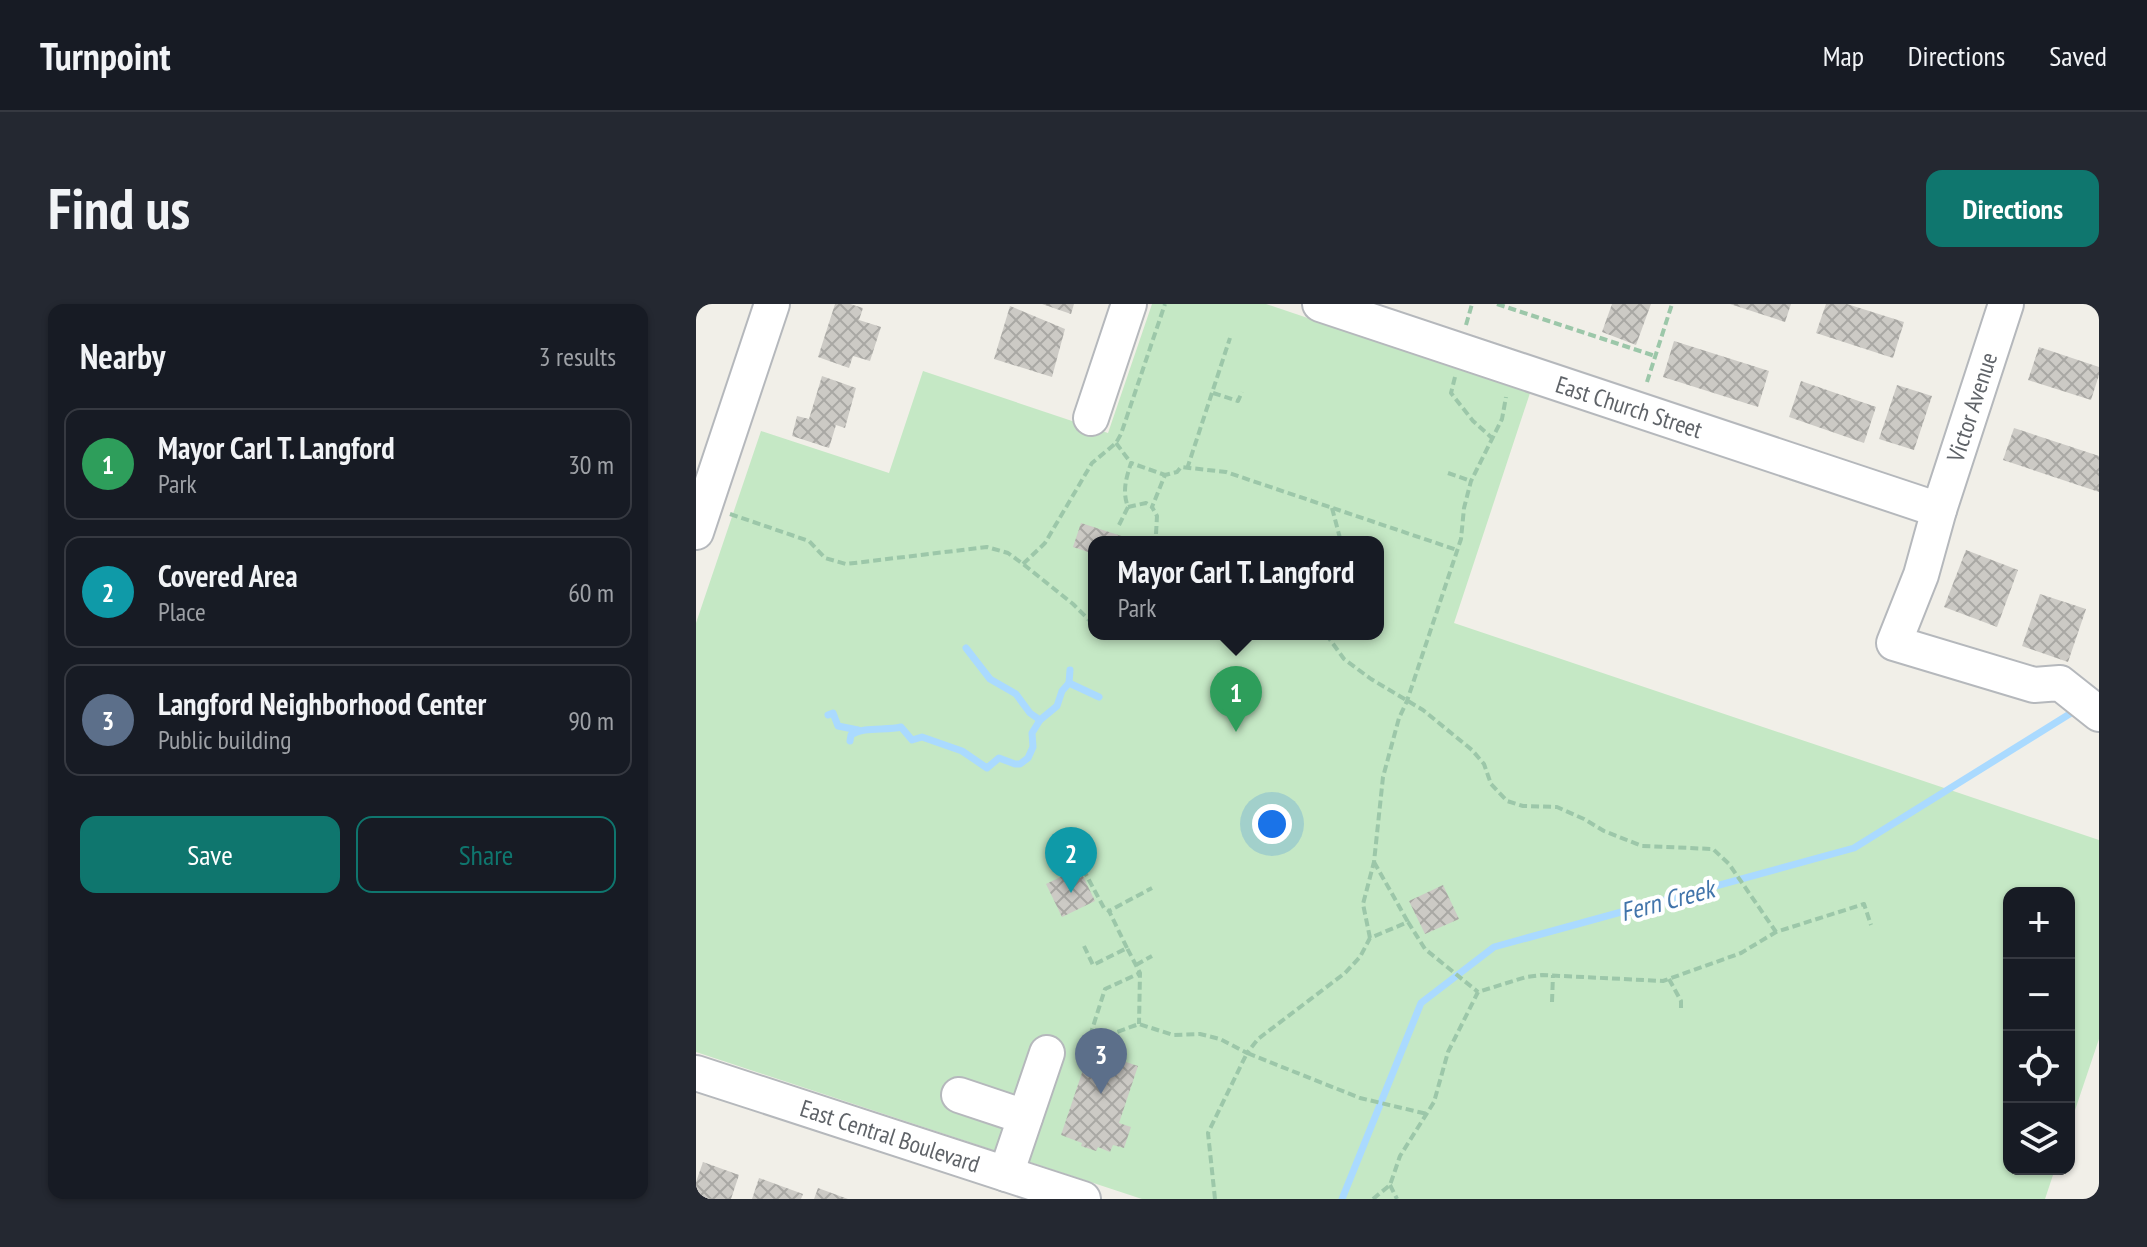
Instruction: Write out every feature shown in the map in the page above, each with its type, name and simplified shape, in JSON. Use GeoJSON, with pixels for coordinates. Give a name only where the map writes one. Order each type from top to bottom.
{"type":"FeatureCollection","features":[{"type":"Feature","properties":{"kind":"street"},"geometry":{"type":"LineString","coordinates":[[696,532],[772,304]]}},
{"type":"Feature","properties":{"kind":"street"},"geometry":{"type":"LineString","coordinates":[[1091,418],[1129,304]]}},
{"type":"Feature","properties":{"kind":"street","name":"East Church Street"},"geometry":{"type":"LineString","coordinates":[[1320,304],[1939,510]]}},
{"type":"Feature","properties":{"kind":"street","name":"Victor Avenue"},"geometry":{"type":"LineString","coordinates":[[2006,304],[1921,575],[1894,643],[2034,685],[2060,683],[2099,714]]}},
{"type":"Feature","properties":{"kind":"street"},"geometry":{"type":"LineString","coordinates":[[1006,1174],[1047,1053]]}},
{"type":"Feature","properties":{"kind":"street","name":"East Central Boulevard"},"geometry":{"type":"LineString","coordinates":[[696,1073],[1083,1199]]}},
{"type":"Feature","properties":{"kind":"street"},"geometry":{"type":"LineString","coordinates":[[959,1095],[1025,1117]]}},
{"type":"Feature","properties":{"kind":"path"},"geometry":{"type":"LineString","coordinates":[[1497,304],[1655,356]]}},
{"type":"Feature","properties":{"kind":"path"},"geometry":{"type":"LineString","coordinates":[[1645,388],[1672,304]]}},
{"type":"Feature","properties":{"kind":"path"},"geometry":{"type":"LineString","coordinates":[[1187,469],[1230,338]]}},
{"type":"Feature","properties":{"kind":"path"},"geometry":{"type":"LineString","coordinates":[[1456,373],[1451,393],[1473,421],[1492,438]]}},
{"type":"Feature","properties":{"kind":"path"},"geometry":{"type":"LineString","coordinates":[[1213,393],[1238,401],[1242,392]]}},
{"type":"Feature","properties":{"kind":"path"},"geometry":{"type":"LineString","coordinates":[[1215,1199],[1208,1133],[1247,1053],[1258,1039],[1345,973],[1360,957],[1370,938],[1363,904],[1374,862],[1383,777],[1399,718],[1457,550],[1471,481],[1502,419],[1507,395]]}},
{"type":"Feature","properties":{"kind":"path"},"geometry":{"type":"LineString","coordinates":[[1116,443],[1131,463],[1165,475],[1177,472],[1181,467],[1226,472],[1457,550]]}},
{"type":"Feature","properties":{"kind":"path"},"geometry":{"type":"LineString","coordinates":[[1119,525],[1128,507],[1125,482],[1131,463]]}},
{"type":"Feature","properties":{"kind":"path"},"geometry":{"type":"LineString","coordinates":[[1448,473],[1471,481]]}},
{"type":"Feature","properties":{"kind":"path"},"geometry":{"type":"LineString","coordinates":[[1152,507],[1165,475]]}},
{"type":"Feature","properties":{"kind":"path"},"geometry":{"type":"LineString","coordinates":[[1128,507],[1146,503],[1152,507],[1157,516],[1156,534]]}},
{"type":"Feature","properties":{"kind":"path"},"geometry":{"type":"LineString","coordinates":[[1332,508],[1339,536]]}},
{"type":"Feature","properties":{"kind":"path"},"geometry":{"type":"LineString","coordinates":[[736,517],[809,541],[825,558],[846,564],[987,547],[1008,553],[1088,619]]}},
{"type":"Feature","properties":{"kind":"path"},"geometry":{"type":"LineString","coordinates":[[1330,640],[1344,659],[1423,710],[1472,750],[1484,764],[1491,784],[1507,801],[1523,806],[1557,807],[1612,835],[1642,846],[1713,849],[1729,864],[1776,932]]}},
{"type":"Feature","properties":{"kind":"path"},"geometry":{"type":"LineString","coordinates":[[1374,862],[1425,949],[1478,992]]}},
{"type":"Feature","properties":{"kind":"path"},"geometry":{"type":"LineString","coordinates":[[1083,869],[1104,908],[1109,911],[1140,973],[1139,1024]]}},
{"type":"Feature","properties":{"kind":"path"},"geometry":{"type":"LineString","coordinates":[[1109,911],[1152,888]]}},
{"type":"Feature","properties":{"kind":"path"},"geometry":{"type":"LineString","coordinates":[[1373,1199],[1390,1185],[1400,1156],[1434,1102],[1448,1052],[1478,992],[1526,977],[1553,975],[1663,981],[1741,953],[1776,932],[1864,904],[1871,925]]}},
{"type":"Feature","properties":{"kind":"path"},"geometry":{"type":"LineString","coordinates":[[1370,938],[1408,922]]}},
{"type":"Feature","properties":{"kind":"path"},"geometry":{"type":"LineString","coordinates":[[1084,946],[1093,965],[1127,948]]}},
{"type":"Feature","properties":{"kind":"path"},"geometry":{"type":"LineString","coordinates":[[1136,965],[1152,956]]}},
{"type":"Feature","properties":{"kind":"path"},"geometry":{"type":"LineString","coordinates":[[1087,1043],[1105,989],[1140,973]]}},
{"type":"Feature","properties":{"kind":"path"},"geometry":{"type":"LineString","coordinates":[[1552,1002],[1553,975]]}},
{"type":"Feature","properties":{"kind":"path"},"geometry":{"type":"LineString","coordinates":[[1669,979],[1681,1001],[1681,1008]]}},
{"type":"Feature","properties":{"kind":"path"},"geometry":{"type":"LineString","coordinates":[[1090,1036],[1103,1037],[1139,1024],[1173,1035],[1200,1034],[1220,1039],[1247,1053],[1360,1098],[1427,1114]]}},
{"type":"Feature","properties":{"kind":"path"},"geometry":{"type":"LineString","coordinates":[[1390,1185],[1397,1199]]}},
{"type":"Feature","properties":{"kind":"green space"},"geometry":{"type":"Polygon","coordinates":[[[1152,304],[1266,304],[1530,393],[1454,623],[2099,840],[2099,1039],[2075,1110],[2075,887],[2003,887],[2003,1175],[2053,1175],[2045,1199],[1142,1199],[696,1052],[696,623],[761,431],[889,473],[923,371],[1108,433],[1152,304]]]}},
{"type":"Feature","properties":{"kind":"building"},"geometry":{"type":"Polygon","coordinates":[[[835,304],[863,308],[859,320],[881,327],[870,361],[853,356],[849,368],[818,357],[835,304]]]}},
{"type":"Feature","properties":{"kind":"building"},"geometry":{"type":"Polygon","coordinates":[[[1042,304],[1074,304],[1071,314],[1042,304]]]}},
{"type":"Feature","properties":{"kind":"building"},"geometry":{"type":"Polygon","coordinates":[[[1612,304],[1651,304],[1636,345],[1602,332],[1612,304]]]}},
{"type":"Feature","properties":{"kind":"building"},"geometry":{"type":"Polygon","coordinates":[[[1730,304],[1791,304],[1785,322],[1730,304]]]}},
{"type":"Feature","properties":{"kind":"building"},"geometry":{"type":"Polygon","coordinates":[[[1826,304],[1847,304],[1904,322],[1893,358],[1816,333],[1826,304]]]}},
{"type":"Feature","properties":{"kind":"building"},"geometry":{"type":"Polygon","coordinates":[[[1010,306],[1065,329],[1052,377],[994,359],[1010,306]]]}},
{"type":"Feature","properties":{"kind":"building"},"geometry":{"type":"Polygon","coordinates":[[[1674,341],[1769,371],[1758,407],[1663,377],[1674,341]]]}},
{"type":"Feature","properties":{"kind":"building"},"geometry":{"type":"Polygon","coordinates":[[[2039,347],[2099,367],[2091,400],[2028,380],[2039,347]]]}},
{"type":"Feature","properties":{"kind":"building"},"geometry":{"type":"Polygon","coordinates":[[[822,376],[856,388],[845,428],[836,425],[829,448],[792,436],[797,416],[809,419],[822,376]]]}},
{"type":"Feature","properties":{"kind":"building"},"geometry":{"type":"Polygon","coordinates":[[[1801,381],[1876,407],[1864,443],[1789,417],[1801,381]]]}},
{"type":"Feature","properties":{"kind":"building"},"geometry":{"type":"Polygon","coordinates":[[[1897,385],[1932,396],[1914,450],[1879,439],[1897,385]]]}},
{"type":"Feature","properties":{"kind":"building"},"geometry":{"type":"Polygon","coordinates":[[[2014,428],[2099,456],[2099,492],[2003,460],[2014,428]]]}},
{"type":"Feature","properties":{"kind":"building"},"geometry":{"type":"Polygon","coordinates":[[[1081,523],[1121,536],[1088,536],[1088,552],[1073,547],[1081,523]]]}},
{"type":"Feature","properties":{"kind":"building"},"geometry":{"type":"Polygon","coordinates":[[[1966,550],[2018,570],[1997,627],[1944,607],[1966,550]]]}},
{"type":"Feature","properties":{"kind":"building"},"geometry":{"type":"Polygon","coordinates":[[[2040,594],[2086,609],[2068,662],[2022,646],[2040,594]]]}},
{"type":"Feature","properties":{"kind":"building"},"geometry":{"type":"Polygon","coordinates":[[[1079,868],[1095,901],[1062,917],[1046,884],[1079,868]]]}},
{"type":"Feature","properties":{"kind":"building"},"geometry":{"type":"Polygon","coordinates":[[[1443,885],[1459,919],[1425,934],[1409,901],[1443,885]]]}},
{"type":"Feature","properties":{"kind":"building"},"geometry":{"type":"Polygon","coordinates":[[[1093,1051],[1138,1066],[1119,1123],[1131,1127],[1124,1148],[1113,1145],[1110,1152],[1098,1147],[1096,1151],[1081,1146],[1082,1143],[1061,1135],[1086,1061],[1089,1062],[1093,1051]]]}},
{"type":"Feature","properties":{"kind":"building"},"geometry":{"type":"Polygon","coordinates":[[[703,1162],[739,1175],[731,1199],[696,1199],[696,1182],[703,1162]]]}},
{"type":"Feature","properties":{"kind":"building"},"geometry":{"type":"Polygon","coordinates":[[[759,1178],[803,1194],[801,1199],[752,1199],[759,1178]]]}},
{"type":"Feature","properties":{"kind":"building"},"geometry":{"type":"Polygon","coordinates":[[[818,1188],[848,1199],[814,1199],[818,1188]]]}},
{"type":"Feature","properties":{"kind":"waterway"},"geometry":{"type":"LineString","coordinates":[[966,648],[990,679],[1016,694],[1030,713],[1040,720]]}},
{"type":"Feature","properties":{"kind":"waterway"},"geometry":{"type":"LineString","coordinates":[[1069,683],[1070,670]]}},
{"type":"Feature","properties":{"kind":"waterway"},"geometry":{"type":"LineString","coordinates":[[850,741],[851,735],[856,732],[901,727],[912,740],[922,737],[962,751],[987,768],[999,758],[1020,764],[1028,758],[1033,747],[1032,733],[1040,720],[1057,706],[1062,691],[1069,683],[1099,697]]}},
{"type":"Feature","properties":{"kind":"waterway","name":"Fern Creek"},"geometry":{"type":"LineString","coordinates":[[1342,1199],[1421,1003],[1494,947],[1854,848],[2076,710]]}},
{"type":"Feature","properties":{"kind":"waterway"},"geometry":{"type":"LineString","coordinates":[[828,715],[833,713],[838,726],[858,730]]}},
{"type":"Feature","properties":{"kind":"place","name":"Mayor Carl T. Langford"},"geometry":{"type":"Point","coordinates":[1236,732]}},
{"type":"Feature","properties":{"kind":"place","name":"Covered Area"},"geometry":{"type":"Point","coordinates":[1071,893]}},
{"type":"Feature","properties":{"kind":"place","name":"Langford Neighborhood Center"},"geometry":{"type":"Point","coordinates":[1101,1094]}}]}
